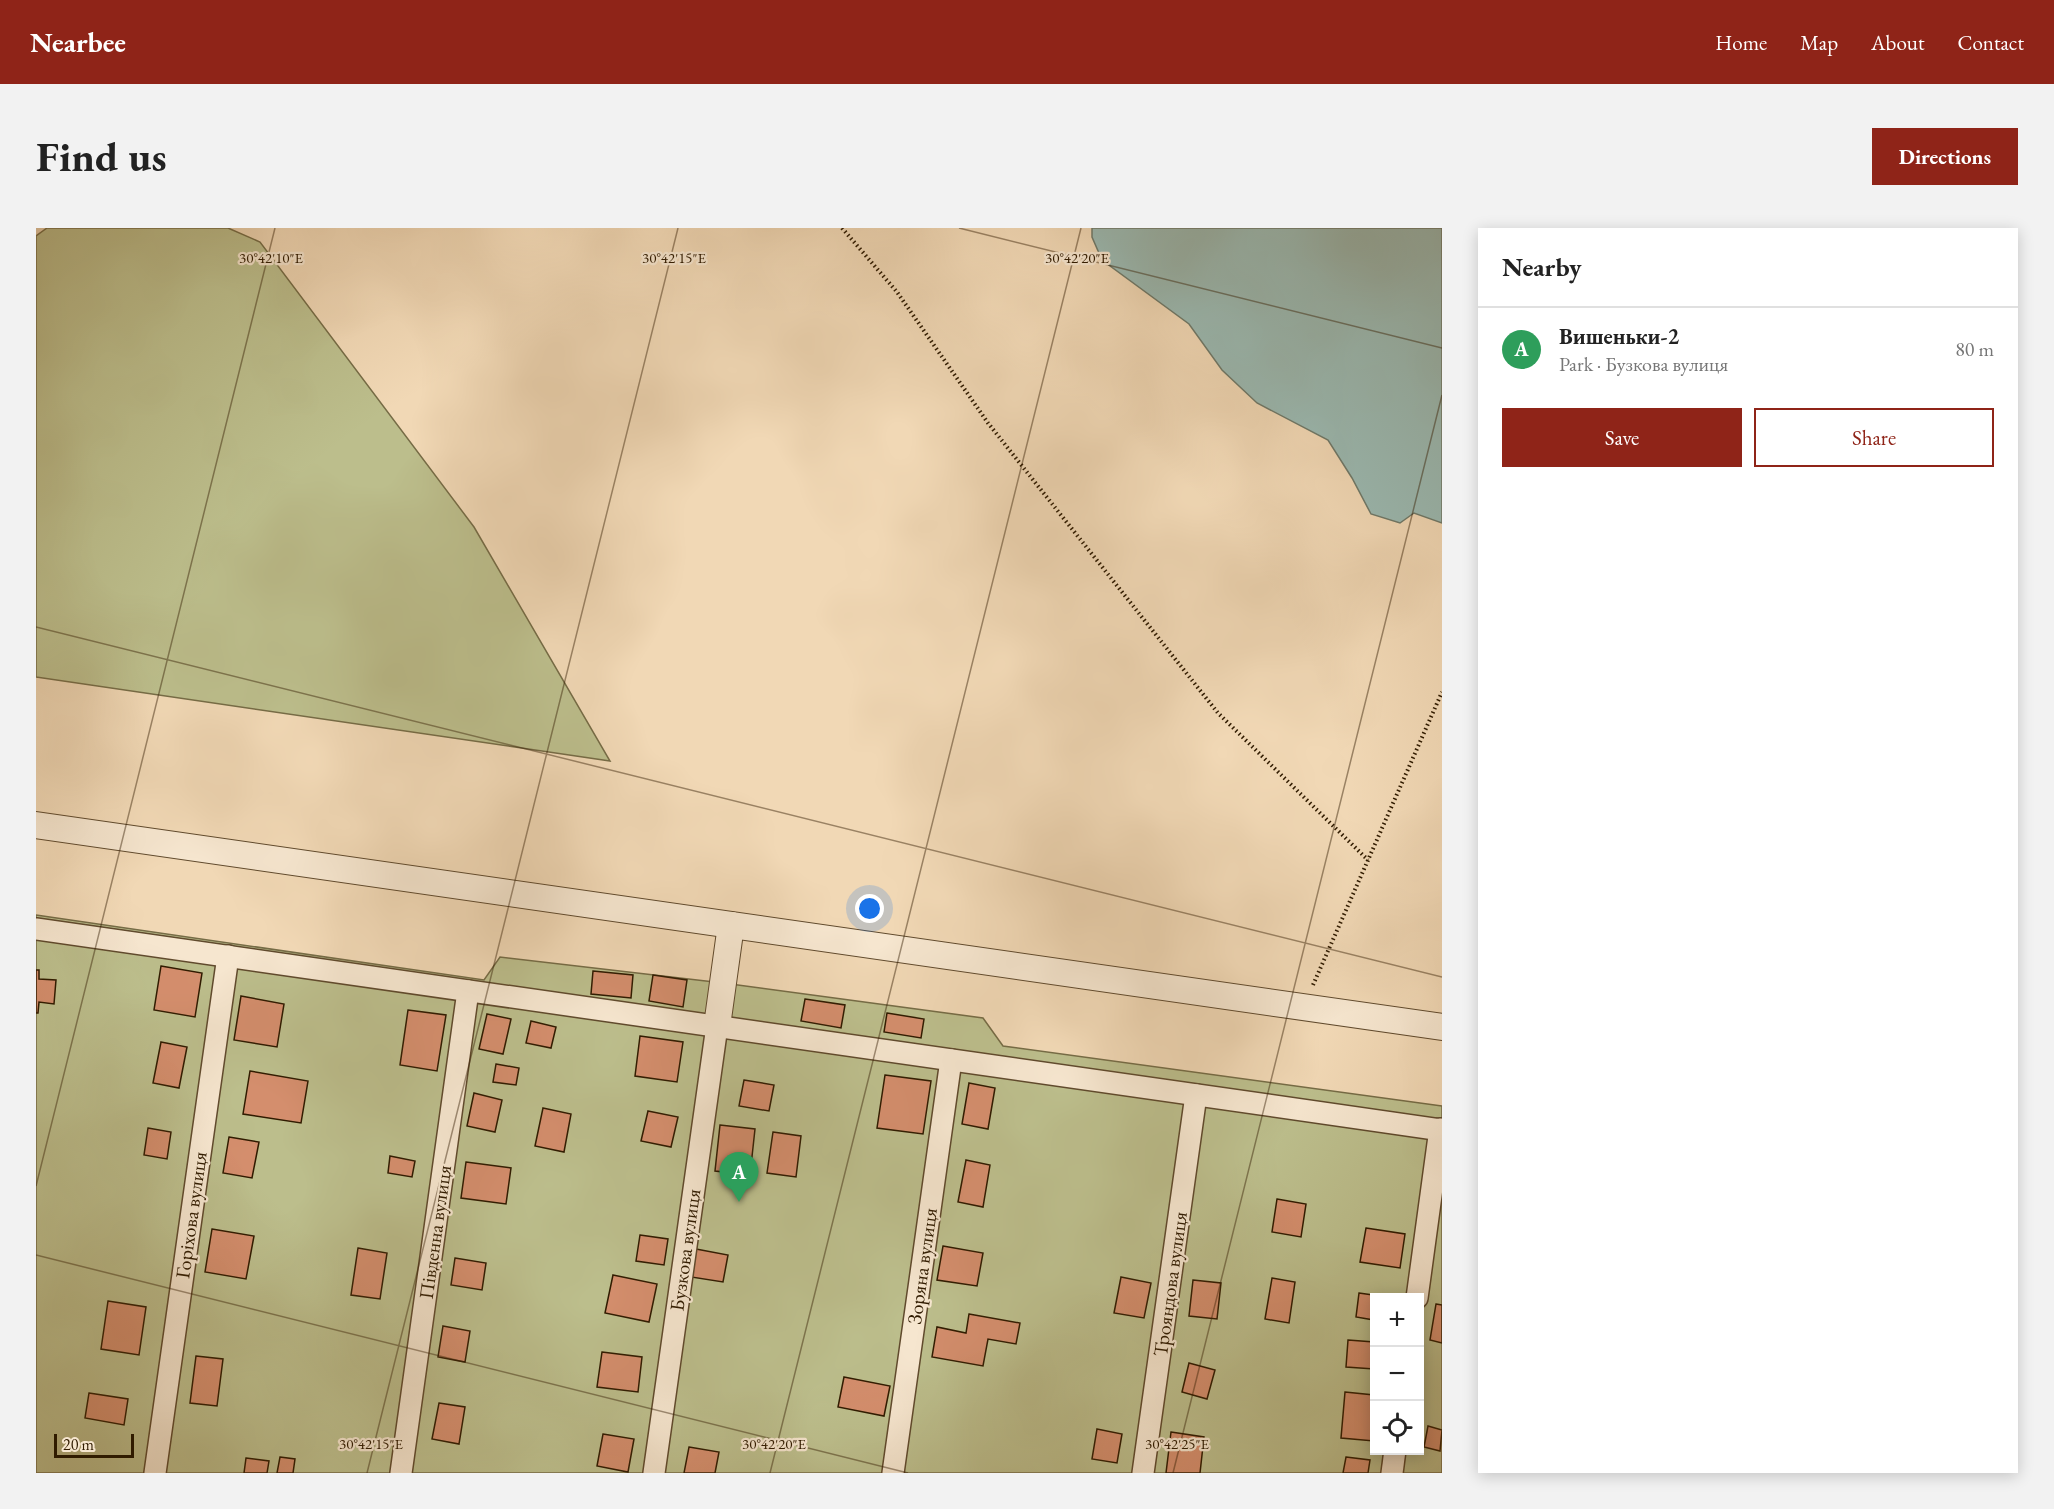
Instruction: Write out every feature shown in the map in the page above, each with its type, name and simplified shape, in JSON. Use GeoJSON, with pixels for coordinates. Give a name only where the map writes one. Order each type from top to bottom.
{"type":"FeatureCollection","features":[{"type":"Feature","properties":{"kind":"street"},"geometry":{"type":"LineString","coordinates":[[36,825],[1442,1027]]}},
{"type":"Feature","properties":{"kind":"street"},"geometry":{"type":"LineString","coordinates":[[717,1026],[731,925]]}},
{"type":"Feature","properties":{"kind":"street"},"geometry":{"type":"LineString","coordinates":[[36,929],[1441,1129],[1418,1293]]}},
{"type":"Feature","properties":{"kind":"street","name":"Горіхова вулиця"},"geometry":{"type":"LineString","coordinates":[[155,1473],[228,956]]}},
{"type":"Feature","properties":{"kind":"street","name":"Південна вулиця"},"geometry":{"type":"LineString","coordinates":[[401,1473],[468,991]]}},
{"type":"Feature","properties":{"kind":"street","name":"Бузкова вулиця"},"geometry":{"type":"LineString","coordinates":[[654,1473],[717,1026]]}},
{"type":"Feature","properties":{"kind":"street","name":"Зоряна вулиця"},"geometry":{"type":"LineString","coordinates":[[893,1473],[951,1060]]}},
{"type":"Feature","properties":{"kind":"street","name":"Трояндова вулиця"},"geometry":{"type":"LineString","coordinates":[[1143,1473],[1196,1095]]}},
{"type":"Feature","properties":{"kind":"street"},"geometry":{"type":"LineString","coordinates":[[1392,1473],[1394,1455]]}},
{"type":"Feature","properties":{"kind":"path"},"geometry":{"type":"LineString","coordinates":[[842,228],[897,292],[988,423],[1218,713],[1368,860]]}},
{"type":"Feature","properties":{"kind":"path"},"geometry":{"type":"LineString","coordinates":[[1303,1007],[1442,692]]}},
{"type":"Feature","properties":{"kind":"green space"},"geometry":{"type":"Polygon","coordinates":[[[47,228],[228,228],[260,242],[474,527],[610,761],[36,677],[36,236],[47,228]]]}},
{"type":"Feature","properties":{"kind":"green space"},"geometry":{"type":"Polygon","coordinates":[[[36,915],[484,980],[500,957],[723,983],[983,1018],[1003,1046],[1442,1106],[1442,1473],[36,1473],[36,915]]]}},
{"type":"Feature","properties":{"kind":"water"},"geometry":{"type":"Polygon","coordinates":[[[1092,228],[1442,228],[1442,523],[1414,513],[1400,523],[1371,514],[1328,440],[1257,403],[1222,370],[1189,324],[1102,260],[1092,237],[1092,228]]]}},
{"type":"Feature","properties":{"kind":"building"},"geometry":{"type":"Polygon","coordinates":[[[161,966],[202,973],[195,1017],[154,1010],[161,966]]]}},
{"type":"Feature","properties":{"kind":"building"},"geometry":{"type":"Polygon","coordinates":[[[36,970],[39,970],[39,979],[56,980],[54,1004],[39,1002],[38,1013],[36,1013],[36,970]]]}},
{"type":"Feature","properties":{"kind":"building"},"geometry":{"type":"Polygon","coordinates":[[[593,971],[633,975],[631,998],[591,994],[593,971]]]}},
{"type":"Feature","properties":{"kind":"building"},"geometry":{"type":"Polygon","coordinates":[[[653,975],[687,980],[683,1007],[649,1001],[653,975]]]}},
{"type":"Feature","properties":{"kind":"building"},"geometry":{"type":"Polygon","coordinates":[[[241,996],[284,1004],[277,1047],[234,1040],[241,996]]]}},
{"type":"Feature","properties":{"kind":"building"},"geometry":{"type":"Polygon","coordinates":[[[805,999],[845,1005],[841,1028],[801,1021],[805,999]]]}},
{"type":"Feature","properties":{"kind":"building"},"geometry":{"type":"Polygon","coordinates":[[[408,1010],[446,1015],[437,1071],[400,1065],[408,1010]]]}},
{"type":"Feature","properties":{"kind":"building"},"geometry":{"type":"Polygon","coordinates":[[[887,1013],[924,1019],[921,1038],[884,1032],[887,1013]]]}},
{"type":"Feature","properties":{"kind":"building"},"geometry":{"type":"Polygon","coordinates":[[[487,1014],[511,1019],[503,1054],[479,1049],[487,1014]]]}},
{"type":"Feature","properties":{"kind":"building"},"geometry":{"type":"Polygon","coordinates":[[[531,1021],[556,1027],[551,1048],[526,1043],[531,1021]]]}},
{"type":"Feature","properties":{"kind":"building"},"geometry":{"type":"Polygon","coordinates":[[[640,1036],[683,1042],[677,1082],[635,1076],[640,1036]]]}},
{"type":"Feature","properties":{"kind":"building"},"geometry":{"type":"Polygon","coordinates":[[[161,1042],[187,1047],[179,1088],[153,1083],[161,1042]]]}},
{"type":"Feature","properties":{"kind":"building"},"geometry":{"type":"Polygon","coordinates":[[[496,1064],[519,1068],[516,1085],[493,1082],[496,1064]]]}},
{"type":"Feature","properties":{"kind":"building"},"geometry":{"type":"Polygon","coordinates":[[[250,1071],[308,1081],[301,1123],[243,1114],[250,1071]]]}},
{"type":"Feature","properties":{"kind":"building"},"geometry":{"type":"Polygon","coordinates":[[[885,1075],[931,1081],[923,1134],[877,1128],[885,1075]]]}},
{"type":"Feature","properties":{"kind":"building"},"geometry":{"type":"Polygon","coordinates":[[[744,1080],[774,1085],[769,1111],[739,1106],[744,1080]]]}},
{"type":"Feature","properties":{"kind":"building"},"geometry":{"type":"Polygon","coordinates":[[[969,1083],[995,1088],[988,1129],[962,1124],[969,1083]]]}},
{"type":"Feature","properties":{"kind":"building"},"geometry":{"type":"Polygon","coordinates":[[[474,1093],[502,1100],[495,1132],[467,1126],[474,1093]]]}},
{"type":"Feature","properties":{"kind":"building"},"geometry":{"type":"Polygon","coordinates":[[[543,1108],[571,1114],[564,1152],[535,1146],[543,1108]]]}},
{"type":"Feature","properties":{"kind":"building"},"geometry":{"type":"Polygon","coordinates":[[[648,1111],[678,1117],[671,1147],[641,1141],[648,1111]]]}},
{"type":"Feature","properties":{"kind":"building"},"geometry":{"type":"Polygon","coordinates":[[[720,1125],[755,1129],[750,1175],[715,1171],[720,1125]]]}},
{"type":"Feature","properties":{"kind":"building"},"geometry":{"type":"Polygon","coordinates":[[[148,1128],[171,1132],[167,1159],[144,1155],[148,1128]]]}},
{"type":"Feature","properties":{"kind":"building"},"geometry":{"type":"Polygon","coordinates":[[[773,1132],[801,1136],[796,1177],[767,1173],[773,1132]]]}},
{"type":"Feature","properties":{"kind":"building"},"geometry":{"type":"Polygon","coordinates":[[[229,1137],[259,1142],[252,1178],[223,1173],[229,1137]]]}},
{"type":"Feature","properties":{"kind":"building"},"geometry":{"type":"Polygon","coordinates":[[[390,1156],[415,1161],[412,1177],[388,1173],[390,1156]]]}},
{"type":"Feature","properties":{"kind":"building"},"geometry":{"type":"Polygon","coordinates":[[[966,1160],[990,1165],[983,1207],[958,1202],[966,1160]]]}},
{"type":"Feature","properties":{"kind":"building"},"geometry":{"type":"Polygon","coordinates":[[[466,1162],[511,1168],[506,1204],[461,1198],[466,1162]]]}},
{"type":"Feature","properties":{"kind":"building"},"geometry":{"type":"Polygon","coordinates":[[[1277,1199],[1306,1204],[1301,1237],[1272,1232],[1277,1199]]]}},
{"type":"Feature","properties":{"kind":"building"},"geometry":{"type":"Polygon","coordinates":[[[1366,1228],[1405,1234],[1400,1268],[1360,1262],[1366,1228]]]}},
{"type":"Feature","properties":{"kind":"building"},"geometry":{"type":"Polygon","coordinates":[[[212,1229],[254,1236],[246,1279],[205,1272],[212,1229]]]}},
{"type":"Feature","properties":{"kind":"building"},"geometry":{"type":"Polygon","coordinates":[[[640,1235],[668,1239],[664,1265],[636,1261],[640,1235]]]}},
{"type":"Feature","properties":{"kind":"building"},"geometry":{"type":"Polygon","coordinates":[[[943,1246],[983,1253],[977,1286],[937,1280],[943,1246]]]}},
{"type":"Feature","properties":{"kind":"building"},"geometry":{"type":"Polygon","coordinates":[[[358,1248],[387,1253],[380,1299],[351,1295],[358,1248]]]}},
{"type":"Feature","properties":{"kind":"building"},"geometry":{"type":"Polygon","coordinates":[[[696,1249],[728,1255],[723,1282],[691,1277],[696,1249]]]}},
{"type":"Feature","properties":{"kind":"building"},"geometry":{"type":"Polygon","coordinates":[[[455,1258],[486,1263],[482,1290],[451,1285],[455,1258]]]}},
{"type":"Feature","properties":{"kind":"building"},"geometry":{"type":"Polygon","coordinates":[[[613,1275],[657,1284],[649,1322],[605,1313],[613,1275]]]}},
{"type":"Feature","properties":{"kind":"building"},"geometry":{"type":"Polygon","coordinates":[[[1121,1277],[1151,1283],[1144,1318],[1114,1313],[1121,1277]]]}},
{"type":"Feature","properties":{"kind":"building"},"geometry":{"type":"Polygon","coordinates":[[[1272,1278],[1295,1282],[1289,1323],[1265,1319],[1272,1278]]]}},
{"type":"Feature","properties":{"kind":"building"},"geometry":{"type":"Polygon","coordinates":[[[1193,1280],[1221,1283],[1217,1319],[1189,1316],[1193,1280]]]}},
{"type":"Feature","properties":{"kind":"building"},"geometry":{"type":"Polygon","coordinates":[[[1359,1293],[1370,1295],[1370,1319],[1356,1317],[1359,1293]]]}},
{"type":"Feature","properties":{"kind":"building"},"geometry":{"type":"Polygon","coordinates":[[[108,1301],[146,1307],[139,1355],[101,1349],[108,1301]]]}},
{"type":"Feature","properties":{"kind":"building"},"geometry":{"type":"Polygon","coordinates":[[[1436,1304],[1442,1305],[1442,1343],[1430,1340],[1436,1304]]]}},
{"type":"Feature","properties":{"kind":"building"},"geometry":{"type":"Polygon","coordinates":[[[969,1314],[1020,1323],[1016,1344],[988,1339],[983,1366],[932,1357],[937,1327],[966,1333],[969,1314]]]}},
{"type":"Feature","properties":{"kind":"building"},"geometry":{"type":"Polygon","coordinates":[[[443,1326],[470,1331],[465,1362],[438,1357],[443,1326]]]}},
{"type":"Feature","properties":{"kind":"building"},"geometry":{"type":"Polygon","coordinates":[[[1348,1340],[1370,1342],[1370,1369],[1346,1367],[1348,1340]]]}},
{"type":"Feature","properties":{"kind":"building"},"geometry":{"type":"Polygon","coordinates":[[[602,1352],[642,1357],[638,1392],[597,1387],[602,1352]]]}},
{"type":"Feature","properties":{"kind":"building"},"geometry":{"type":"Polygon","coordinates":[[[196,1356],[223,1359],[217,1406],[190,1403],[196,1356]]]}},
{"type":"Feature","properties":{"kind":"building"},"geometry":{"type":"Polygon","coordinates":[[[1189,1363],[1215,1370],[1207,1399],[1182,1392],[1189,1363]]]}},
{"type":"Feature","properties":{"kind":"building"},"geometry":{"type":"Polygon","coordinates":[[[844,1377],[890,1386],[884,1416],[838,1407],[844,1377]]]}},
{"type":"Feature","properties":{"kind":"building"},"geometry":{"type":"Polygon","coordinates":[[[1345,1392],[1370,1395],[1370,1441],[1341,1438],[1345,1392]]]}},
{"type":"Feature","properties":{"kind":"building"},"geometry":{"type":"Polygon","coordinates":[[[89,1393],[128,1399],[124,1425],[85,1418],[89,1393]]]}},
{"type":"Feature","properties":{"kind":"building"},"geometry":{"type":"Polygon","coordinates":[[[439,1403],[465,1407],[459,1444],[432,1439],[439,1403]]]}},
{"type":"Feature","properties":{"kind":"building"},"geometry":{"type":"Polygon","coordinates":[[[1428,1426],[1442,1430],[1440,1451],[1424,1447],[1428,1426]]]}},
{"type":"Feature","properties":{"kind":"building"},"geometry":{"type":"Polygon","coordinates":[[[1097,1429],[1122,1434],[1117,1463],[1092,1459],[1097,1429]]]}},
{"type":"Feature","properties":{"kind":"building"},"geometry":{"type":"Polygon","coordinates":[[[1171,1432],[1204,1437],[1200,1473],[1166,1473],[1171,1432]]]}},
{"type":"Feature","properties":{"kind":"building"},"geometry":{"type":"Polygon","coordinates":[[[603,1434],[634,1439],[628,1472],[597,1466],[603,1434]]]}},
{"type":"Feature","properties":{"kind":"building"},"geometry":{"type":"Polygon","coordinates":[[[689,1447],[719,1452],[715,1473],[684,1473],[689,1447]]]}},
{"type":"Feature","properties":{"kind":"building"},"geometry":{"type":"Polygon","coordinates":[[[280,1457],[295,1459],[293,1473],[277,1473],[280,1457]]]}},
{"type":"Feature","properties":{"kind":"building"},"geometry":{"type":"Polygon","coordinates":[[[1346,1457],[1370,1460],[1368,1473],[1343,1473],[1346,1457]]]}},
{"type":"Feature","properties":{"kind":"building"},"geometry":{"type":"Polygon","coordinates":[[[246,1458],[269,1461],[267,1473],[244,1473],[246,1458]]]}},
{"type":"Feature","properties":{"kind":"place","name":"Вишеньки-2"},"geometry":{"type":"Point","coordinates":[739,1202]}}]}
